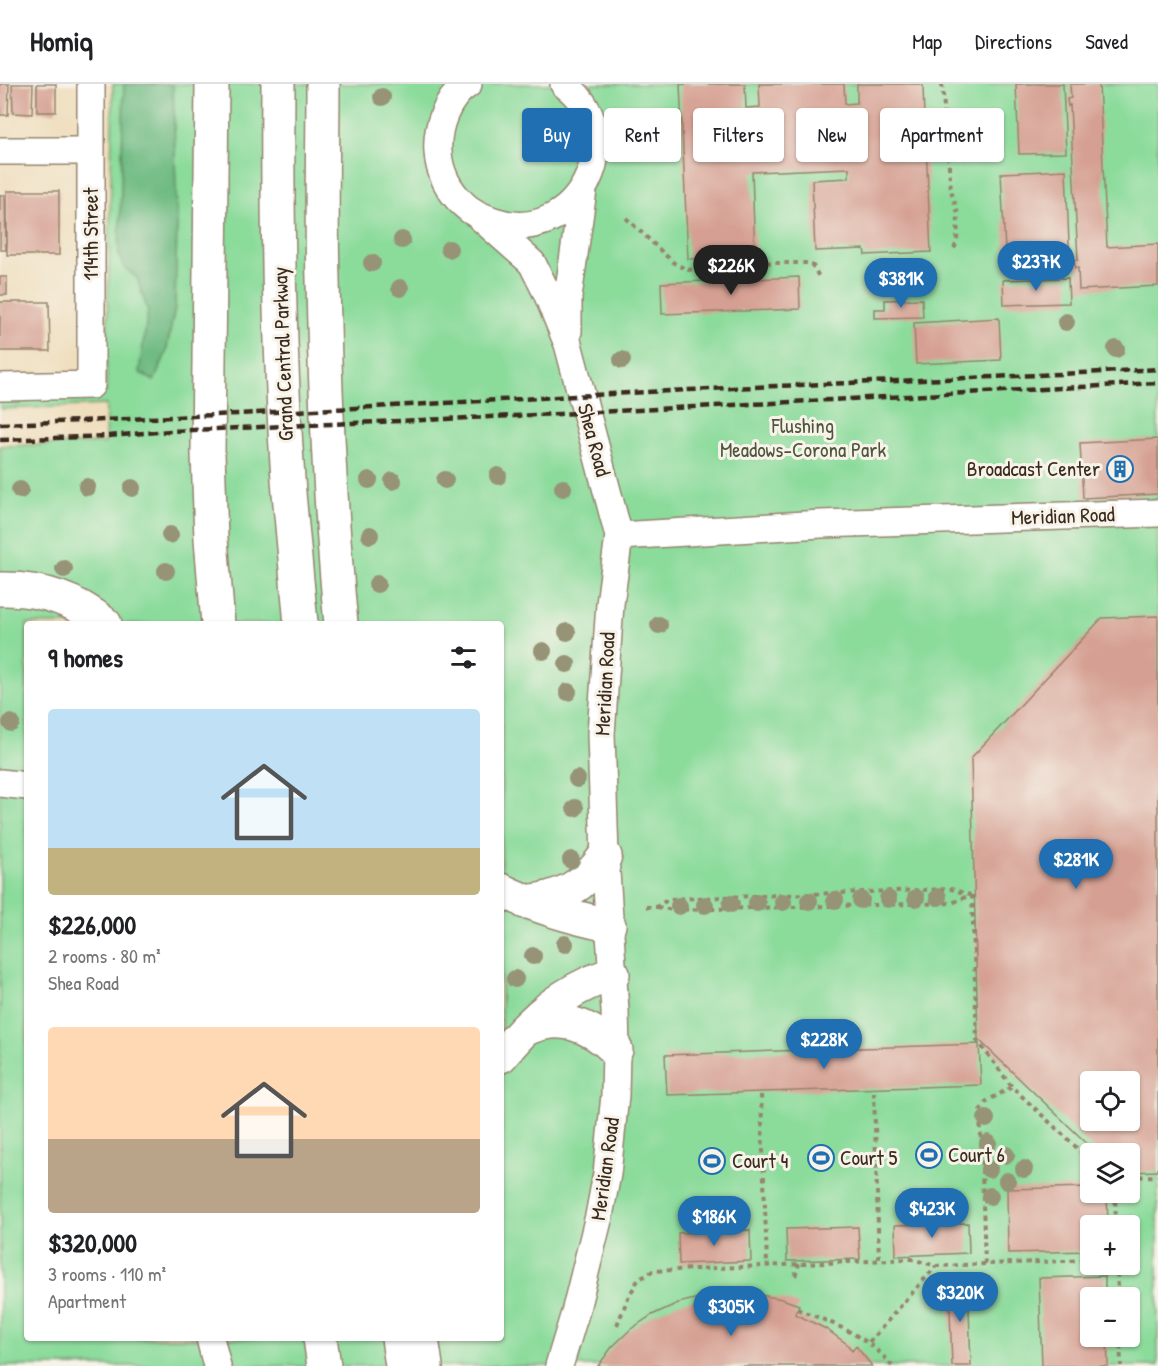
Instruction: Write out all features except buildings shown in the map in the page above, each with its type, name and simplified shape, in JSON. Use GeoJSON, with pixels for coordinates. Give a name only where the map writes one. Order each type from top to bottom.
{"type":"FeatureCollection","features":[{"type":"Feature","properties":{"kind":"highway"},"geometry":{"type":"LineString","coordinates":[[212,84],[208,453],[211,539],[218,621]]}},
{"type":"Feature","properties":{"kind":"highway","name":"Grand Central Parkway"},"geometry":{"type":"LineString","coordinates":[[278,84],[282,355],[289,492],[301,621]]}},
{"type":"Feature","properties":{"kind":"highway","name":"Grand Central Parkway"},"geometry":{"type":"LineString","coordinates":[[323,84],[322,278],[333,530],[340,621]]}},
{"type":"Feature","properties":{"kind":"highway"},"geometry":{"type":"LineString","coordinates":[[326,385],[358,621]]}},
{"type":"Feature","properties":{"kind":"highway"},"geometry":{"type":"LineString","coordinates":[[0,589],[38,591],[57,597],[78,606],[100,621]]}},
{"type":"Feature","properties":{"kind":"highway"},"geometry":{"type":"LineString","coordinates":[[513,896],[542,900],[558,896],[586,880],[605,856]]}},
{"type":"Feature","properties":{"kind":"highway"},"geometry":{"type":"LineString","coordinates":[[513,896],[569,916],[609,925]]}},
{"type":"Feature","properties":{"kind":"highway"},"geometry":{"type":"LineString","coordinates":[[504,1053],[537,1017],[561,999],[587,984],[613,974]]}},
{"type":"Feature","properties":{"kind":"highway"},"geometry":{"type":"LineString","coordinates":[[523,1031],[551,1022],[573,1024],[592,1031],[616,1050]]}},
{"type":"Feature","properties":{"kind":"highway"},"geometry":{"type":"LineString","coordinates":[[320,1341],[324,1366]]}},
{"type":"Feature","properties":{"kind":"highway"},"geometry":{"type":"LineString","coordinates":[[398,1341],[402,1366]]}},
{"type":"Feature","properties":{"kind":"highway"},"geometry":{"type":"LineString","coordinates":[[422,1341],[426,1366]]}},
{"type":"Feature","properties":{"kind":"highway"},"geometry":{"type":"LineString","coordinates":[[436,1341],[436,1366]]}},
{"type":"Feature","properties":{"kind":"street","name":"114th Street"},"geometry":{"type":"LineString","coordinates":[[0,387],[91,385],[91,84]]}},
{"type":"Feature","properties":{"kind":"street"},"geometry":{"type":"LineString","coordinates":[[564,84],[585,108]]}},
{"type":"Feature","properties":{"kind":"street"},"geometry":{"type":"LineString","coordinates":[[584,84],[588,108]]}},
{"type":"Feature","properties":{"kind":"street","name":"Shea Road"},"geometry":{"type":"LineString","coordinates":[[463,86],[448,107],[441,124],[438,140],[441,170],[456,198],[532,263],[547,293],[568,344],[619,536]]}},
{"type":"Feature","properties":{"kind":"street"},"geometry":{"type":"LineString","coordinates":[[480,217],[504,225],[518,226],[543,221],[569,206],[583,190],[593,164],[596,149],[592,126]]}},
{"type":"Feature","properties":{"kind":"street"},"geometry":{"type":"LineString","coordinates":[[0,151],[90,151]]}},
{"type":"Feature","properties":{"kind":"street","name":"Shea Road"},"geometry":{"type":"LineString","coordinates":[[568,344],[568,297],[583,190]]}},
{"type":"Feature","properties":{"kind":"street","name":"Meridian Road"},"geometry":{"type":"LineString","coordinates":[[559,1366],[600,1216],[612,1135],[616,1050],[601,734],[610,604],[619,536],[821,524],[1158,513]]}},
{"type":"Feature","properties":{"kind":"street"},"geometry":{"type":"LineString","coordinates":[[0,783],[24,786]]}},
{"type":"Feature","properties":{"kind":"street"},"geometry":{"type":"LineString","coordinates":[[211,1341],[217,1366]]}},
{"type":"Feature","properties":{"kind":"path"},"geometry":{"type":"LineString","coordinates":[[942,84],[951,190],[958,214],[957,242],[954,249]]}},
{"type":"Feature","properties":{"kind":"path"},"geometry":{"type":"LineString","coordinates":[[626,218],[674,263],[688,270],[718,260],[753,258],[771,263],[808,263],[813,266],[819,277]]}},
{"type":"Feature","properties":{"kind":"path"},"geometry":{"type":"LineString","coordinates":[[656,907],[669,899],[951,889],[972,894]]}},
{"type":"Feature","properties":{"kind":"path"},"geometry":{"type":"LineString","coordinates":[[646,907],[673,910],[952,903],[972,894]]}},
{"type":"Feature","properties":{"kind":"path"},"geometry":{"type":"LineString","coordinates":[[972,894],[977,1040],[1012,1087],[1080,1151]]}},
{"type":"Feature","properties":{"kind":"path"},"geometry":{"type":"LineString","coordinates":[[985,1263],[980,1111],[987,1101],[1012,1087]]}},
{"type":"Feature","properties":{"kind":"path"},"geometry":{"type":"LineString","coordinates":[[874,1092],[879,1260]]}},
{"type":"Feature","properties":{"kind":"path"},"geometry":{"type":"LineString","coordinates":[[761,1095],[767,1265]]}},
{"type":"Feature","properties":{"kind":"path"},"geometry":{"type":"LineString","coordinates":[[1140,1177],[1158,1176]]}},
{"type":"Feature","properties":{"kind":"path"},"geometry":{"type":"LineString","coordinates":[[617,1325],[638,1280],[653,1271],[912,1259],[936,1266],[1080,1260]]}},
{"type":"Feature","properties":{"kind":"path"},"geometry":{"type":"LineString","coordinates":[[795,1276],[799,1264]]}},
{"type":"Feature","properties":{"kind":"path"},"geometry":{"type":"LineString","coordinates":[[869,1342],[936,1266]]}},
{"type":"Feature","properties":{"kind":"path"},"geometry":{"type":"LineString","coordinates":[[797,1309],[869,1342],[892,1366]]}},
{"type":"Feature","properties":{"kind":"path"},"geometry":{"type":"LineString","coordinates":[[1120,1347],[1121,1366]]}},
{"type":"Feature","properties":{"kind":"green space","name":"Flushing Meadows-Corona Park"},"geometry":{"type":"Polygon","coordinates":[[[113,84],[1158,84],[1158,1366],[0,1366],[0,446],[105,443],[106,405],[0,409],[0,397],[106,392],[113,84]]]}},
{"type":"Feature","properties":{"kind":"green space"},"geometry":{"type":"Polygon","coordinates":[[[124,84],[173,84],[177,224],[175,307],[166,353],[154,381],[139,372],[148,311],[137,278],[123,266],[119,254],[124,84]]]}},
{"type":"Feature","properties":{"kind":"railway"},"geometry":{"type":"LineString","coordinates":[[0,424],[1158,369]]}},
{"type":"Feature","properties":{"kind":"railway"},"geometry":{"type":"LineString","coordinates":[[0,440],[1158,383]]}},
{"type":"Feature","properties":{"kind":"place","name":"Broadcast Center"},"geometry":{"type":"Point","coordinates":[1120,469]}},
{"type":"Feature","properties":{"kind":"place","name":"Court 6"},"geometry":{"type":"Point","coordinates":[929,1155]}},
{"type":"Feature","properties":{"kind":"place","name":"Court 5"},"geometry":{"type":"Point","coordinates":[821,1158]}},
{"type":"Feature","properties":{"kind":"place","name":"Court 4"},"geometry":{"type":"Point","coordinates":[712,1161]}}]}
